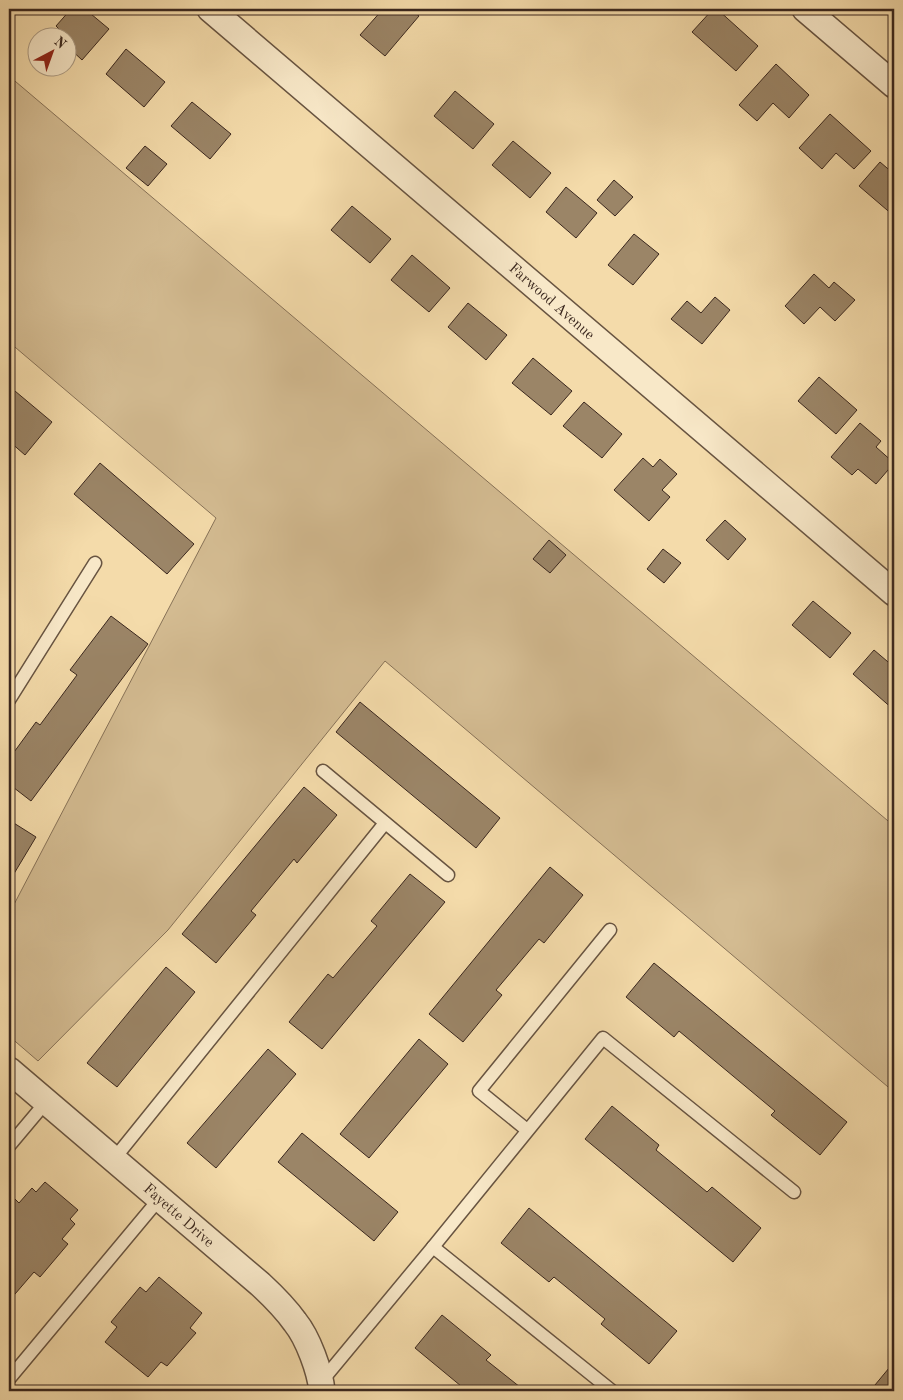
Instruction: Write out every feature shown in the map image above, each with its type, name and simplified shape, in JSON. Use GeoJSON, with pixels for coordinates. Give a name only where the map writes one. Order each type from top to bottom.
{"type":"FeatureCollection","features":[{"type":"Feature","properties":{"kind":"street","name":"Farwood Avenue"},"geometry":{"type":"LineString","coordinates":[[210,9],[894,593]]}},
{"type":"Feature","properties":{"kind":"street"},"geometry":{"type":"LineString","coordinates":[[805,9],[894,85]]}},
{"type":"Feature","properties":{"kind":"street","name":"Fayette Drive"},"geometry":{"type":"LineString","coordinates":[[9,1070],[260,1284],[278,1302],[297,1324],[310,1350],[322,1386]]}},
{"type":"Feature","properties":{"kind":"lane"},"geometry":{"type":"LineString","coordinates":[[9,700],[95,563]]}},
{"type":"Feature","properties":{"kind":"lane"},"geometry":{"type":"LineString","coordinates":[[323,771],[448,875]]}},
{"type":"Feature","properties":{"kind":"lane"},"geometry":{"type":"LineString","coordinates":[[114,1159],[385,823]]}},
{"type":"Feature","properties":{"kind":"lane"},"geometry":{"type":"LineString","coordinates":[[527,1130],[479,1091],[610,930]]}},
{"type":"Feature","properties":{"kind":"lane"},"geometry":{"type":"LineString","coordinates":[[322,1386],[603,1038],[794,1192]]}},
{"type":"Feature","properties":{"kind":"lane"},"geometry":{"type":"LineString","coordinates":[[9,1146],[46,1102]]}},
{"type":"Feature","properties":{"kind":"lane"},"geometry":{"type":"LineString","coordinates":[[9,1379],[160,1198]]}},
{"type":"Feature","properties":{"kind":"lane"},"geometry":{"type":"LineString","coordinates":[[433,1248],[612,1391]]}},
{"type":"Feature","properties":{"kind":"shaded area"},"geometry":{"type":"Polygon","coordinates":[[[9,76],[894,826],[894,1092],[385,661],[168,930],[38,1061],[9,1036],[9,914],[216,518],[9,342],[9,76]]]}},
{"type":"Feature","properties":{"kind":"building"},"geometry":{"type":"Polygon","coordinates":[[[71,9],[85,9],[109,29],[82,60],[78,56],[78,28],[58,28],[56,26],[71,9]]]}},
{"type":"Feature","properties":{"kind":"building"},"geometry":{"type":"Polygon","coordinates":[[[383,9],[410,9],[419,16],[385,56],[360,35],[383,9]]]}},
{"type":"Feature","properties":{"kind":"building"},"geometry":{"type":"Polygon","coordinates":[[[713,9],[717,9],[758,46],[736,71],[692,32],[713,9]]]}},
{"type":"Feature","properties":{"kind":"building"},"geometry":{"type":"Polygon","coordinates":[[[126,49],[165,82],[144,107],[106,74],[126,49]]]}},
{"type":"Feature","properties":{"kind":"building"},"geometry":{"type":"Polygon","coordinates":[[[776,64],[809,95],[789,118],[773,103],[757,121],[739,105],[776,64]]]}},
{"type":"Feature","properties":{"kind":"building"},"geometry":{"type":"Polygon","coordinates":[[[455,91],[494,124],[473,149],[434,116],[455,91]]]}},
{"type":"Feature","properties":{"kind":"building"},"geometry":{"type":"Polygon","coordinates":[[[192,102],[231,134],[210,159],[171,126],[192,102]]]}},
{"type":"Feature","properties":{"kind":"building"},"geometry":{"type":"Polygon","coordinates":[[[830,114],[871,151],[854,169],[836,153],[822,169],[799,148],[830,114]]]}},
{"type":"Feature","properties":{"kind":"building"},"geometry":{"type":"Polygon","coordinates":[[[513,141],[551,173],[530,198],[492,165],[513,141]]]}},
{"type":"Feature","properties":{"kind":"building"},"geometry":{"type":"Polygon","coordinates":[[[145,146],[167,164],[148,186],[126,168],[145,146]]]}},
{"type":"Feature","properties":{"kind":"building"},"geometry":{"type":"Polygon","coordinates":[[[880,162],[894,174],[894,216],[859,186],[880,162]]]}},
{"type":"Feature","properties":{"kind":"building"},"geometry":{"type":"Polygon","coordinates":[[[614,180],[633,197],[615,216],[597,200],[614,180]]]}},
{"type":"Feature","properties":{"kind":"building"},"geometry":{"type":"Polygon","coordinates":[[[566,187],[597,213],[576,238],[546,212],[566,187]]]}},
{"type":"Feature","properties":{"kind":"building"},"geometry":{"type":"Polygon","coordinates":[[[352,206],[391,239],[370,263],[331,230],[352,206]]]}},
{"type":"Feature","properties":{"kind":"building"},"geometry":{"type":"Polygon","coordinates":[[[634,234],[659,254],[633,285],[608,265],[634,234]]]}},
{"type":"Feature","properties":{"kind":"building"},"geometry":{"type":"Polygon","coordinates":[[[412,255],[450,288],[429,312],[391,280],[412,255]]]}},
{"type":"Feature","properties":{"kind":"building"},"geometry":{"type":"Polygon","coordinates":[[[814,274],[829,288],[834,282],[855,300],[835,321],[820,307],[804,324],[785,306],[814,274]]]}},
{"type":"Feature","properties":{"kind":"building"},"geometry":{"type":"Polygon","coordinates":[[[715,297],[730,310],[702,344],[671,319],[687,301],[701,313],[715,297]]]}},
{"type":"Feature","properties":{"kind":"building"},"geometry":{"type":"Polygon","coordinates":[[[468,303],[507,335],[486,360],[448,327],[468,303]]]}},
{"type":"Feature","properties":{"kind":"building"},"geometry":{"type":"Polygon","coordinates":[[[533,358],[572,391],[551,415],[512,383],[533,358]]]}},
{"type":"Feature","properties":{"kind":"building"},"geometry":{"type":"Polygon","coordinates":[[[819,377],[857,410],[836,434],[798,401],[819,377]]]}},
{"type":"Feature","properties":{"kind":"building"},"geometry":{"type":"Polygon","coordinates":[[[9,386],[52,422],[25,455],[9,441],[9,386]]]}},
{"type":"Feature","properties":{"kind":"building"},"geometry":{"type":"Polygon","coordinates":[[[584,402],[622,434],[602,458],[563,426],[584,402]]]}},
{"type":"Feature","properties":{"kind":"building"},"geometry":{"type":"Polygon","coordinates":[[[860,423],[881,441],[876,447],[894,463],[876,484],[858,469],[852,475],[831,457],[860,423]]]}},
{"type":"Feature","properties":{"kind":"building"},"geometry":{"type":"Polygon","coordinates":[[[643,458],[653,467],[660,459],[677,474],[662,490],[670,497],[649,521],[614,490],[643,458]]]}},
{"type":"Feature","properties":{"kind":"building"},"geometry":{"type":"Polygon","coordinates":[[[100,463],[194,544],[167,574],[74,494],[100,463]]]}},
{"type":"Feature","properties":{"kind":"building"},"geometry":{"type":"Polygon","coordinates":[[[725,520],[746,539],[728,560],[706,540],[725,520]]]}},
{"type":"Feature","properties":{"kind":"building"},"geometry":{"type":"Polygon","coordinates":[[[549,540],[566,555],[550,573],[533,559],[549,540]]]}},
{"type":"Feature","properties":{"kind":"building"},"geometry":{"type":"Polygon","coordinates":[[[663,549],[681,563],[664,583],[647,569],[663,549]]]}},
{"type":"Feature","properties":{"kind":"building"},"geometry":{"type":"Polygon","coordinates":[[[813,601],[851,633],[830,658],[792,625],[813,601]]]}},
{"type":"Feature","properties":{"kind":"building"},"geometry":{"type":"Polygon","coordinates":[[[111,616],[148,644],[31,801],[9,784],[9,759],[36,722],[40,725],[77,675],[70,670],[111,616]]]}},
{"type":"Feature","properties":{"kind":"building"},"geometry":{"type":"Polygon","coordinates":[[[874,650],[894,667],[894,710],[853,674],[874,650]]]}},
{"type":"Feature","properties":{"kind":"building"},"geometry":{"type":"Polygon","coordinates":[[[360,702],[500,818],[476,848],[336,732],[360,702]]]}},
{"type":"Feature","properties":{"kind":"building"},"geometry":{"type":"Polygon","coordinates":[[[304,787],[337,815],[297,863],[294,859],[251,911],[256,915],[216,963],[182,934],[304,787]]]}},
{"type":"Feature","properties":{"kind":"building"},"geometry":{"type":"Polygon","coordinates":[[[9,820],[36,837],[9,882],[9,820]]]}},
{"type":"Feature","properties":{"kind":"building"},"geometry":{"type":"Polygon","coordinates":[[[550,867],[583,895],[544,943],[539,939],[496,990],[502,995],[463,1042],[429,1014],[550,867]]]}},
{"type":"Feature","properties":{"kind":"building"},"geometry":{"type":"Polygon","coordinates":[[[410,874],[445,902],[322,1049],[289,1022],[328,974],[333,978],[377,926],[371,921],[410,874]]]}},
{"type":"Feature","properties":{"kind":"building"},"geometry":{"type":"Polygon","coordinates":[[[654,963],[847,1122],[820,1155],[771,1115],[775,1111],[679,1031],[674,1037],[626,997],[654,963]]]}},
{"type":"Feature","properties":{"kind":"building"},"geometry":{"type":"Polygon","coordinates":[[[166,967],[195,992],[117,1087],[87,1063],[166,967]]]}},
{"type":"Feature","properties":{"kind":"building"},"geometry":{"type":"Polygon","coordinates":[[[419,1039],[448,1064],[369,1158],[340,1134],[419,1039]]]}},
{"type":"Feature","properties":{"kind":"building"},"geometry":{"type":"Polygon","coordinates":[[[268,1049],[296,1074],[216,1168],[187,1143],[268,1049]]]}},
{"type":"Feature","properties":{"kind":"building"},"geometry":{"type":"Polygon","coordinates":[[[612,1106],[659,1145],[656,1150],[707,1192],[712,1187],[761,1228],[733,1262],[585,1139],[612,1106]]]}},
{"type":"Feature","properties":{"kind":"building"},"geometry":{"type":"Polygon","coordinates":[[[302,1133],[398,1212],[374,1241],[278,1162],[302,1133]]]}},
{"type":"Feature","properties":{"kind":"building"},"geometry":{"type":"Polygon","coordinates":[[[45,1182],[78,1210],[70,1219],[75,1224],[62,1239],[68,1244],[40,1277],[34,1272],[9,1301],[9,1204],[14,1198],[19,1203],[32,1188],[36,1192],[45,1182]]]}},
{"type":"Feature","properties":{"kind":"building"},"geometry":{"type":"Polygon","coordinates":[[[529,1208],[677,1331],[649,1364],[601,1324],[605,1319],[554,1277],[549,1282],[501,1243],[529,1208]]]}},
{"type":"Feature","properties":{"kind":"building"},"geometry":{"type":"Polygon","coordinates":[[[159,1277],[202,1313],[190,1328],[196,1333],[167,1366],[161,1362],[148,1377],[105,1342],[117,1327],[111,1322],[140,1287],[146,1292],[159,1277]]]}},
{"type":"Feature","properties":{"kind":"building"},"geometry":{"type":"Polygon","coordinates":[[[442,1315],[491,1355],[486,1360],[525,1391],[467,1391],[415,1348],[442,1315]]]}},
{"type":"Feature","properties":{"kind":"building"},"geometry":{"type":"Polygon","coordinates":[[[894,1362],[894,1391],[870,1391],[894,1362]]]}}]}
